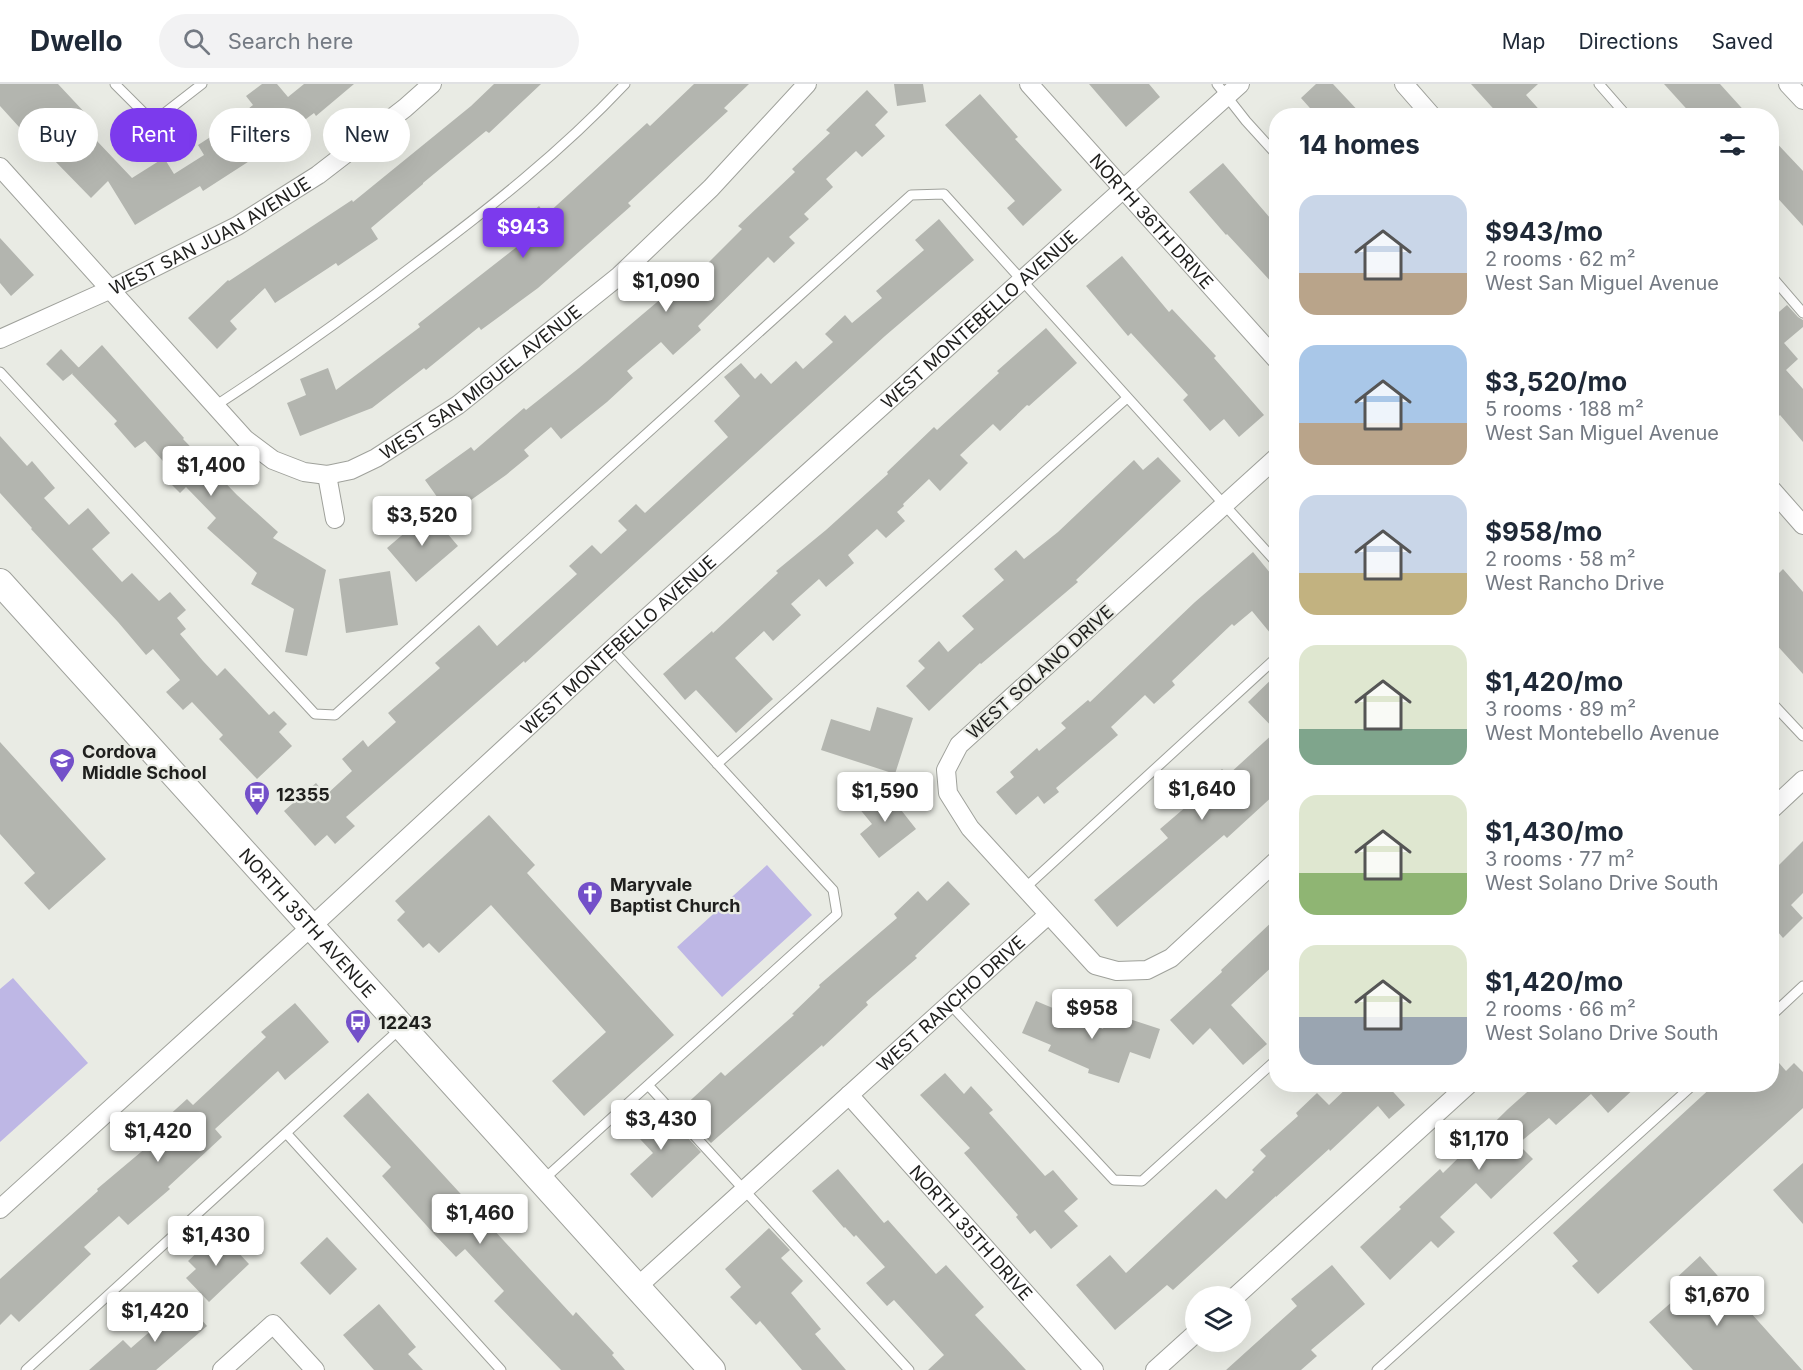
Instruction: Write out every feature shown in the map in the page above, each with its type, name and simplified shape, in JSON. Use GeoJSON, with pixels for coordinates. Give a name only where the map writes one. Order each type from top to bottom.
{"type":"FeatureCollection","features":[{"type":"Feature","properties":{"kind":"main road","name":"NORTH 35TH AVENUE"},"geometry":{"type":"LineString","coordinates":[[0,582],[712,1370]]}},
{"type":"Feature","properties":{"kind":"street","name":"WEST SAN JUAN AVENUE"},"geometry":{"type":"LineString","coordinates":[[0,339],[109,290],[237,226],[318,175],[405,108],[432,84]]}},
{"type":"Feature","properties":{"kind":"street","name":"WEST SAN MIGUEL AVENUE"},"geometry":{"type":"LineString","coordinates":[[327,475],[351,470],[376,458],[458,405],[620,276],[711,188],[807,84]]}},
{"type":"Feature","properties":{"kind":"street","name":"NORTH 36TH DRIVE"},"geometry":{"type":"LineString","coordinates":[[1029,84],[1269,351]]}},
{"type":"Feature","properties":{"kind":"street"},"geometry":{"type":"LineString","coordinates":[[1404,84],[1425,108]]}},
{"type":"Feature","properties":{"kind":"street"},"geometry":{"type":"LineString","coordinates":[[1788,84],[1803,100]]}},
{"type":"Feature","properties":{"kind":"street","name":"WEST MONTEBELLO AVENUE"},"geometry":{"type":"LineString","coordinates":[[0,1209],[312,926],[612,649],[1124,189],[1228,88]]}},
{"type":"Feature","properties":{"kind":"street"},"geometry":{"type":"LineString","coordinates":[[0,168],[245,439],[273,460],[304,472],[327,475],[335,519]]}},
{"type":"Feature","properties":{"kind":"street","name":"WEST SOLANO DRIVE"},"geometry":{"type":"LineString","coordinates":[[1048,915],[970,828],[948,793],[946,770],[959,745],[1269,464]]}},
{"type":"Feature","properties":{"kind":"street"},"geometry":{"type":"LineString","coordinates":[[1779,498],[1803,525]]}},
{"type":"Feature","properties":{"kind":"street"},"geometry":{"type":"LineString","coordinates":[[1779,802],[1803,780]]}},
{"type":"Feature","properties":{"kind":"street"},"geometry":{"type":"LineString","coordinates":[[1048,915],[1095,964],[1117,971],[1147,970],[1171,958],[1269,867]]}},
{"type":"Feature","properties":{"kind":"street","name":"WEST RANCHO DRIVE"},"geometry":{"type":"LineString","coordinates":[[637,1287],[1048,915]]}},
{"type":"Feature","properties":{"kind":"street"},"geometry":{"type":"LineString","coordinates":[[1247,1286],[1460,1092]]}},
{"type":"Feature","properties":{"kind":"street","name":"NORTH 35TH DRIVE"},"geometry":{"type":"LineString","coordinates":[[849,1095],[1094,1370]]}},
{"type":"Feature","properties":{"kind":"street"},"geometry":{"type":"LineString","coordinates":[[222,1370],[273,1324],[315,1370]]}},
{"type":"Feature","properties":{"kind":"street"},"geometry":{"type":"LineString","coordinates":[[1155,1370],[1185,1343]]}},
{"type":"Feature","properties":{"kind":"lane"},"geometry":{"type":"LineString","coordinates":[[115,84],[153,122],[202,84]]}},
{"type":"Feature","properties":{"kind":"lane"},"geometry":{"type":"LineString","coordinates":[[215,406],[329,329],[491,207],[600,111],[625,84]]}},
{"type":"Feature","properties":{"kind":"lane"},"geometry":{"type":"LineString","coordinates":[[1599,84],[1620,108]]}},
{"type":"Feature","properties":{"kind":"lane"},"geometry":{"type":"LineString","coordinates":[[1228,88],[1269,144]]}},
{"type":"Feature","properties":{"kind":"lane"},"geometry":{"type":"LineString","coordinates":[[0,372],[315,714],[336,715],[911,195],[944,194],[1269,554]]}},
{"type":"Feature","properties":{"kind":"lane"},"geometry":{"type":"LineString","coordinates":[[1779,285],[1803,313]]}},
{"type":"Feature","properties":{"kind":"lane"},"geometry":{"type":"LineString","coordinates":[[717,764],[1127,398]]}},
{"type":"Feature","properties":{"kind":"lane"},"geometry":{"type":"LineString","coordinates":[[543,1181],[837,914],[833,890],[612,649]]}},
{"type":"Feature","properties":{"kind":"lane"},"geometry":{"type":"LineString","coordinates":[[1025,888],[1269,664]]}},
{"type":"Feature","properties":{"kind":"lane"},"geometry":{"type":"LineString","coordinates":[[1779,710],[1803,736]]}},
{"type":"Feature","properties":{"kind":"lane"},"geometry":{"type":"LineString","coordinates":[[1779,1008],[1803,986]]}},
{"type":"Feature","properties":{"kind":"lane"},"geometry":{"type":"LineString","coordinates":[[950,1004],[1114,1180],[1142,1181],[1269,1066]]}},
{"type":"Feature","properties":{"kind":"lane"},"geometry":{"type":"LineString","coordinates":[[26,1370],[403,1027]]}},
{"type":"Feature","properties":{"kind":"lane"},"geometry":{"type":"LineString","coordinates":[[648,1085],[909,1370]]}},
{"type":"Feature","properties":{"kind":"lane"},"geometry":{"type":"LineString","coordinates":[[1377,1370],[1685,1092]]}},
{"type":"Feature","properties":{"kind":"lane"},"geometry":{"type":"LineString","coordinates":[[287,1134],[501,1370]]}},
{"type":"Feature","properties":{"kind":"shaded area"},"geometry":{"type":"Polygon","coordinates":[[[767,865],[812,915],[722,997],[677,947],[767,865]]]}},
{"type":"Feature","properties":{"kind":"shaded area"},"geometry":{"type":"Polygon","coordinates":[[[13,978],[88,1063],[0,1142],[0,989],[13,978]]]}},
{"type":"Feature","properties":{"kind":"building"},"geometry":{"type":"Polygon","coordinates":[[[0,84],[58,84],[80,108],[18,108],[18,126],[0,106],[0,84]]]}},
{"type":"Feature","properties":{"kind":"building"},"geometry":{"type":"Polygon","coordinates":[[[262,84],[277,84],[288,97],[304,84],[354,84],[316,116],[314,113],[311,115],[311,108],[249,108],[253,105],[246,96],[262,84]]]}},
{"type":"Feature","properties":{"kind":"building"},"geometry":{"type":"Polygon","coordinates":[[[494,84],[541,84],[489,133],[486,131],[371,228],[378,239],[338,266],[336,263],[275,303],[265,288],[230,321],[237,329],[217,349],[188,318],[228,280],[352,200],[353,202],[402,162],[410,162],[410,156],[471,106],[494,84]]]}},
{"type":"Feature","properties":{"kind":"building"},"geometry":{"type":"Polygon","coordinates":[[[694,84],[749,84],[724,108],[728,111],[628,203],[631,206],[538,288],[481,330],[479,327],[426,370],[424,368],[372,408],[300,436],[287,403],[306,395],[300,379],[328,368],[336,390],[420,327],[418,324],[518,246],[508,233],[539,206],[546,215],[647,123],[650,126],[694,84]]]}},
{"type":"Feature","properties":{"kind":"building"},"geometry":{"type":"Polygon","coordinates":[[[894,84],[923,84],[926,102],[897,106],[894,84]]]}},
{"type":"Feature","properties":{"kind":"building"},"geometry":{"type":"Polygon","coordinates":[[[1089,84],[1149,84],[1160,97],[1126,127],[1089,84]]]}},
{"type":"Feature","properties":{"kind":"building"},"geometry":{"type":"Polygon","coordinates":[[[1316,84],[1333,84],[1356,108],[1310,108],[1301,98],[1316,84]]]}},
{"type":"Feature","properties":{"kind":"building"},"geometry":{"type":"Polygon","coordinates":[[[1471,84],[1538,84],[1526,95],[1538,108],[1493,108],[1471,84]]]}},
{"type":"Feature","properties":{"kind":"building"},"geometry":{"type":"Polygon","coordinates":[[[1664,84],[1720,84],[1742,108],[1686,108],[1664,84]]]}},
{"type":"Feature","properties":{"kind":"building"},"geometry":{"type":"Polygon","coordinates":[[[867,90],[888,112],[875,125],[885,136],[862,157],[856,151],[826,179],[833,187],[804,214],[809,219],[789,237],[795,243],[774,263],[768,257],[698,326],[701,330],[673,355],[661,342],[627,371],[633,378],[607,402],[561,439],[551,427],[524,450],[529,456],[450,515],[425,480],[471,447],[474,451],[524,408],[526,410],[579,368],[682,281],[686,285],[742,229],[738,226],[795,172],[792,169],[830,133],[826,130],[867,90]]]}},
{"type":"Feature","properties":{"kind":"building"},"geometry":{"type":"Polygon","coordinates":[[[980,94],[1018,137],[1015,139],[1062,190],[1023,226],[1007,208],[1015,201],[945,125],[980,94]]]}},
{"type":"Feature","properties":{"kind":"building"},"geometry":{"type":"Polygon","coordinates":[[[209,138],[209,162],[248,162],[203,191],[200,186],[135,225],[108,181],[91,198],[56,162],[98,162],[98,142],[110,155],[110,162],[117,162],[132,178],[157,162],[167,162],[174,174],[193,162],[197,162],[197,159],[204,155],[198,145],[209,138]]]}},
{"type":"Feature","properties":{"kind":"building"},"geometry":{"type":"Polygon","coordinates":[[[1779,145],[1803,171],[1803,226],[1779,200],[1779,145]]]}},
{"type":"Feature","properties":{"kind":"building"},"geometry":{"type":"Polygon","coordinates":[[[1223,163],[1269,217],[1269,279],[1226,235],[1189,192],[1223,163]]]}},
{"type":"Feature","properties":{"kind":"building"},"geometry":{"type":"Polygon","coordinates":[[[939,219],[974,260],[885,336],[525,663],[524,661],[346,817],[355,826],[335,844],[327,835],[315,846],[284,811],[316,783],[326,795],[352,771],[342,759],[363,740],[368,747],[396,722],[388,713],[440,668],[435,663],[479,625],[497,646],[577,574],[569,566],[592,545],[601,554],[627,530],[618,521],[636,504],[645,513],[728,437],[714,421],[740,396],[724,377],[741,363],[755,379],[761,373],[771,384],[796,361],[803,369],[833,342],[825,334],[845,315],[852,323],[882,298],[876,291],[924,250],[915,240],[939,219]]]}},
{"type":"Feature","properties":{"kind":"building"},"geometry":{"type":"Polygon","coordinates":[[[0,238],[34,275],[11,296],[0,283],[0,238]]]}},
{"type":"Feature","properties":{"kind":"building"},"geometry":{"type":"Polygon","coordinates":[[[1122,256],[1169,312],[1172,309],[1216,356],[1214,358],[1264,415],[1239,437],[1224,419],[1210,431],[1183,400],[1188,395],[1131,333],[1128,336],[1086,286],[1122,256]]]}},
{"type":"Feature","properties":{"kind":"building"},"geometry":{"type":"Polygon","coordinates":[[[1787,305],[1803,320],[1803,327],[1784,343],[1798,359],[1786,370],[1803,389],[1803,442],[1779,416],[1779,312],[1787,305]]]}},
{"type":"Feature","properties":{"kind":"building"},"geometry":{"type":"Polygon","coordinates":[[[1046,328],[1077,363],[1000,431],[993,424],[960,455],[968,463],[940,491],[929,479],[897,512],[905,521],[886,538],[877,529],[848,555],[854,563],[826,587],[819,579],[791,604],[801,615],[773,641],[764,631],[735,658],[773,699],[736,733],[696,690],[685,700],[663,674],[712,631],[713,633],[778,573],[776,571],[826,530],[888,474],[887,472],[934,427],[937,430],[999,373],[997,371],[1046,328]]]}},
{"type":"Feature","properties":{"kind":"building"},"geometry":{"type":"Polygon","coordinates":[[[102,345],[183,439],[237,495],[278,532],[273,538],[326,570],[307,656],[285,652],[294,609],[251,584],[257,573],[207,528],[216,518],[186,487],[180,493],[163,476],[170,469],[145,441],[135,448],[114,424],[117,421],[72,374],[102,345]]]}},
{"type":"Feature","properties":{"kind":"building"},"geometry":{"type":"Polygon","coordinates":[[[61,349],[79,368],[63,381],[46,364],[61,349]]]}},
{"type":"Feature","properties":{"kind":"building"},"geometry":{"type":"Polygon","coordinates":[[[0,436],[27,466],[32,461],[55,488],[44,498],[69,525],[88,508],[110,533],[92,549],[122,582],[132,573],[159,601],[170,592],[186,610],[177,618],[186,629],[180,634],[203,661],[217,676],[225,668],[269,715],[274,711],[287,724],[279,732],[292,746],[257,779],[219,739],[223,735],[192,702],[183,710],[166,692],[180,680],[153,649],[146,655],[0,493],[0,436]]]}},
{"type":"Feature","properties":{"kind":"building"},"geometry":{"type":"Polygon","coordinates":[[[1158,457],[1181,481],[1076,580],[1078,582],[980,663],[929,711],[906,686],[925,668],[918,661],[939,641],[948,652],[974,629],[962,616],[1004,580],[994,569],[1016,550],[1024,559],[1058,532],[1134,460],[1143,470],[1158,457]]]}},
{"type":"Feature","properties":{"kind":"building"},"geometry":{"type":"Polygon","coordinates":[[[429,512],[458,546],[416,582],[387,548],[429,512]]]}},
{"type":"Feature","properties":{"kind":"building"},"geometry":{"type":"Polygon","coordinates":[[[1253,552],[1269,571],[1269,632],[1252,611],[1234,626],[1232,624],[1172,681],[1175,685],[1154,704],[1145,695],[1111,727],[1118,735],[1056,788],[1059,792],[1044,804],[1038,796],[1016,815],[996,792],[1014,777],[1010,772],[1037,748],[1039,751],[1066,728],[1061,723],[1088,700],[1090,702],[1195,602],[1253,552]]]}},
{"type":"Feature","properties":{"kind":"building"},"geometry":{"type":"Polygon","coordinates":[[[1783,569],[1803,592],[1803,674],[1779,648],[1779,573],[1783,569]]]}},
{"type":"Feature","properties":{"kind":"building"},"geometry":{"type":"Polygon","coordinates":[[[390,571],[398,625],[346,633],[339,579],[390,571]]]}},
{"type":"Feature","properties":{"kind":"building"},"geometry":{"type":"Polygon","coordinates":[[[1269,682],[1269,724],[1248,702],[1269,682]]]}},
{"type":"Feature","properties":{"kind":"building"},"geometry":{"type":"Polygon","coordinates":[[[877,707],[913,718],[895,774],[821,750],[831,719],[870,731],[877,707]]]}},
{"type":"Feature","properties":{"kind":"building"},"geometry":{"type":"Polygon","coordinates":[[[1269,737],[1269,799],[1227,838],[1224,835],[1117,927],[1094,900],[1168,838],[1160,829],[1202,793],[1200,791],[1222,769],[1228,775],[1269,737]]]}},
{"type":"Feature","properties":{"kind":"building"},"geometry":{"type":"Polygon","coordinates":[[[0,742],[106,859],[49,910],[24,883],[35,873],[0,834],[0,742]]]}},
{"type":"Feature","properties":{"kind":"building"},"geometry":{"type":"Polygon","coordinates":[[[883,787],[916,829],[879,858],[860,834],[872,824],[858,807],[883,787]]]}},
{"type":"Feature","properties":{"kind":"building"},"geometry":{"type":"Polygon","coordinates":[[[489,815],[535,865],[527,873],[674,1035],[584,1116],[552,1081],[606,1032],[491,905],[439,953],[429,943],[423,948],[397,920],[405,912],[395,901],[489,815]]]}},
{"type":"Feature","properties":{"kind":"building"},"geometry":{"type":"Polygon","coordinates":[[[1803,841],[1803,893],[1791,905],[1803,918],[1783,938],[1779,933],[1779,865],[1803,841]]]}},
{"type":"Feature","properties":{"kind":"building"},"geometry":{"type":"Polygon","coordinates":[[[948,881],[970,904],[915,956],[917,958],[866,1002],[868,1005],[823,1047],[822,1045],[711,1143],[680,1110],[721,1072],[725,1076],[794,1015],[792,1014],[820,987],[819,985],[897,918],[894,914],[918,891],[927,901],[948,881]]]}},
{"type":"Feature","properties":{"kind":"building"},"geometry":{"type":"Polygon","coordinates":[[[1269,925],[1269,970],[1231,1005],[1267,1044],[1243,1065],[1210,1028],[1193,1045],[1170,1020],[1222,972],[1221,970],[1269,925]]]}},
{"type":"Feature","properties":{"kind":"building"},"geometry":{"type":"Polygon","coordinates":[[[1036,1001],[1103,1029],[1108,1012],[1160,1029],[1150,1059],[1130,1052],[1119,1083],[1088,1073],[1089,1069],[1048,1051],[1051,1045],[1022,1033],[1036,1001]]]}},
{"type":"Feature","properties":{"kind":"building"},"geometry":{"type":"Polygon","coordinates":[[[295,1003],[329,1042],[285,1080],[278,1071],[215,1129],[222,1137],[168,1187],[170,1189],[128,1225],[119,1216],[84,1247],[91,1254],[19,1322],[11,1314],[0,1325],[0,1279],[98,1191],[97,1189],[160,1136],[154,1129],[187,1099],[193,1105],[266,1037],[261,1032],[295,1003]]]}},
{"type":"Feature","properties":{"kind":"building"},"geometry":{"type":"Polygon","coordinates":[[[1779,1063],[1786,1071],[1794,1063],[1803,1072],[1803,1108],[1598,1294],[1572,1266],[1578,1261],[1553,1233],[1706,1092],[1779,1092],[1779,1063]]]}},
{"type":"Feature","properties":{"kind":"building"},"geometry":{"type":"Polygon","coordinates":[[[945,1073],[964,1094],[971,1086],[993,1110],[989,1113],[1045,1176],[1053,1170],[1078,1199],[1064,1211],[1078,1226],[1051,1249],[1035,1230],[1030,1234],[1016,1217],[1018,1215],[964,1153],[970,1148],[920,1095],[945,1073]]]}},
{"type":"Feature","properties":{"kind":"building"},"geometry":{"type":"Polygon","coordinates":[[[1343,1092],[1393,1092],[1405,1105],[1389,1119],[1378,1106],[1173,1290],[1167,1285],[1115,1330],[1076,1285],[1110,1255],[1126,1273],[1216,1189],[1226,1199],[1254,1172],[1252,1170],[1266,1156],[1260,1150],[1298,1116],[1296,1113],[1317,1093],[1329,1105],[1343,1092]]]}},
{"type":"Feature","properties":{"kind":"building"},"geometry":{"type":"Polygon","coordinates":[[[1527,1092],[1630,1092],[1608,1113],[1591,1094],[1556,1125],[1549,1118],[1518,1144],[1533,1159],[1491,1199],[1476,1183],[1440,1217],[1455,1232],[1438,1248],[1431,1241],[1390,1280],[1360,1247],[1401,1209],[1399,1207],[1440,1169],[1443,1173],[1527,1092]]]}},
{"type":"Feature","properties":{"kind":"building"},"geometry":{"type":"Polygon","coordinates":[[[368,1093],[573,1316],[576,1312],[614,1353],[612,1355],[625,1370],[561,1370],[494,1301],[504,1291],[465,1249],[456,1257],[435,1235],[382,1176],[391,1167],[343,1116],[368,1093]]]}},
{"type":"Feature","properties":{"kind":"building"},"geometry":{"type":"Polygon","coordinates":[[[652,1105],[667,1122],[670,1119],[701,1152],[652,1198],[630,1174],[653,1153],[628,1126],[652,1105]]]}},
{"type":"Feature","properties":{"kind":"building"},"geometry":{"type":"Polygon","coordinates":[[[1803,1163],[1803,1224],[1773,1190],[1803,1163]]]}},
{"type":"Feature","properties":{"kind":"building"},"geometry":{"type":"Polygon","coordinates":[[[838,1169],[884,1223],[888,1220],[936,1274],[946,1265],[984,1307],[975,1315],[1026,1370],[928,1370],[944,1355],[894,1300],[887,1306],[866,1283],[885,1267],[856,1235],[854,1237],[844,1228],[812,1191],[838,1169]]]}},
{"type":"Feature","properties":{"kind":"building"},"geometry":{"type":"Polygon","coordinates":[[[769,1228],[790,1250],[781,1258],[803,1281],[791,1293],[821,1329],[815,1334],[846,1370],[802,1370],[760,1321],[756,1325],[730,1297],[741,1287],[725,1269],[769,1228]]]}},
{"type":"Feature","properties":{"kind":"building"},"geometry":{"type":"Polygon","coordinates":[[[219,1232],[249,1264],[209,1302],[186,1278],[196,1269],[188,1261],[219,1232]]]}},
{"type":"Feature","properties":{"kind":"building"},"geometry":{"type":"Polygon","coordinates":[[[327,1237],[357,1269],[330,1295],[300,1263],[327,1237]]]}},
{"type":"Feature","properties":{"kind":"building"},"geometry":{"type":"Polygon","coordinates":[[[1700,1256],[1802,1370],[1693,1370],[1649,1322],[1682,1293],[1672,1282],[1700,1256]]]}},
{"type":"Feature","properties":{"kind":"building"},"geometry":{"type":"Polygon","coordinates":[[[1332,1265],[1365,1304],[1311,1350],[1317,1356],[1301,1370],[1226,1370],[1246,1352],[1251,1352],[1251,1347],[1297,1306],[1291,1299],[1332,1265]]]}},
{"type":"Feature","properties":{"kind":"building"},"geometry":{"type":"Polygon","coordinates":[[[185,1301],[207,1326],[156,1370],[89,1370],[123,1340],[131,1348],[185,1301]]]}},
{"type":"Feature","properties":{"kind":"building"},"geometry":{"type":"Polygon","coordinates":[[[379,1304],[416,1347],[408,1354],[423,1370],[374,1370],[343,1335],[379,1304]]]}},
{"type":"Feature","properties":{"kind":"place","name":"Cordova Middle School"},"geometry":{"type":"Point","coordinates":[62,784]}},
{"type":"Feature","properties":{"kind":"place","name":"12355"},"geometry":{"type":"Point","coordinates":[257,817]}},
{"type":"Feature","properties":{"kind":"place","name":"Maryvale Baptist Church"},"geometry":{"type":"Point","coordinates":[590,917]}},
{"type":"Feature","properties":{"kind":"place","name":"12243"},"geometry":{"type":"Point","coordinates":[358,1045]}}]}
